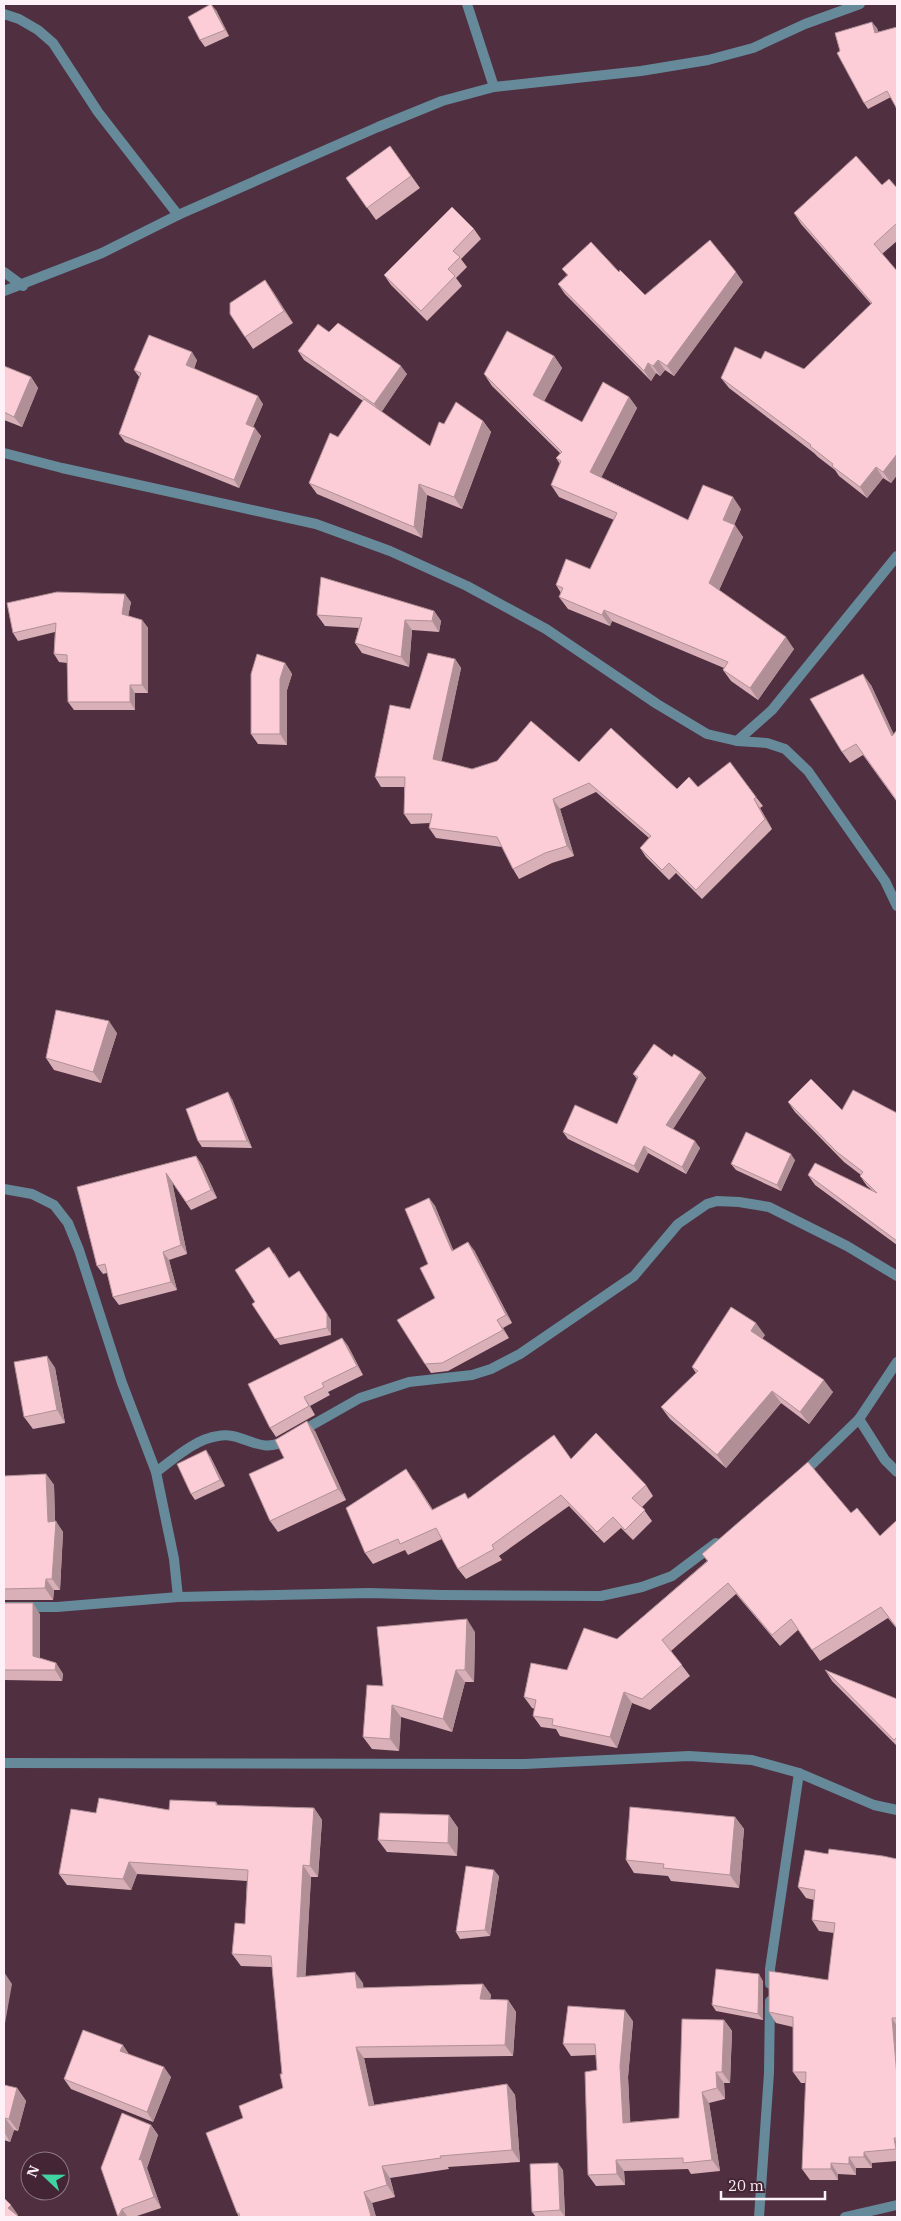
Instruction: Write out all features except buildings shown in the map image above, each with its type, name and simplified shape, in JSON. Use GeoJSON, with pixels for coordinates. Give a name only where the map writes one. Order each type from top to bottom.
{"type":"FeatureCollection","features":[{"type":"Feature","properties":{"kind":"street"},"geometry":{"type":"LineString","coordinates":[[467,4],[494,87]]}},
{"type":"Feature","properties":{"kind":"street"},"geometry":{"type":"LineString","coordinates":[[4,291],[23,286],[102,253],[178,215],[378,127],[442,101],[494,87],[641,72],[708,60],[753,48],[813,21],[860,4]]}},
{"type":"Feature","properties":{"kind":"street"},"geometry":{"type":"LineString","coordinates":[[4,14],[19,19],[38,30],[53,43],[98,112],[178,215]]}},
{"type":"Feature","properties":{"kind":"street"},"geometry":{"type":"LineString","coordinates":[[4,272],[23,286]]}},
{"type":"Feature","properties":{"kind":"street"},"geometry":{"type":"LineString","coordinates":[[4,453],[62,468],[316,524],[390,551],[467,586],[546,629],[657,704],[707,734],[737,741],[767,742],[785,748],[808,771],[885,881],[897,906]]}},
{"type":"Feature","properties":{"kind":"street"},"geometry":{"type":"LineString","coordinates":[[737,741],[772,710],[897,556]]}},
{"type":"Feature","properties":{"kind":"street"},"geometry":{"type":"LineString","coordinates":[[4,1189],[42,1197],[54,1205],[68,1223],[79,1250],[122,1383],[156,1472],[174,1559],[178,1597]]}},
{"type":"Feature","properties":{"kind":"street"},"geometry":{"type":"LineString","coordinates":[[156,1472],[199,1442],[218,1436],[232,1436],[260,1446],[270,1446],[282,1443],[360,1398],[409,1382],[472,1374],[491,1369],[520,1354],[634,1276],[678,1224],[707,1204],[716,1201],[739,1202],[769,1207],[847,1246],[897,1276]]}},
{"type":"Feature","properties":{"kind":"street"},"geometry":{"type":"LineString","coordinates":[[791,1484],[859,1420],[897,1362]]}},
{"type":"Feature","properties":{"kind":"street"},"geometry":{"type":"LineString","coordinates":[[859,1420],[885,1460],[897,1472]]}},
{"type":"Feature","properties":{"kind":"street"},"geometry":{"type":"LineString","coordinates":[[4,1607],[57,1607],[178,1597],[369,1593],[601,1596],[642,1587],[672,1576],[726,1535]]}},
{"type":"Feature","properties":{"kind":"street"},"geometry":{"type":"LineString","coordinates":[[4,1763],[156,1761],[525,1764],[689,1756],[752,1760],[799,1773],[874,1805],[897,1810]]}},
{"type":"Feature","properties":{"kind":"street"},"geometry":{"type":"LineString","coordinates":[[759,2217],[769,2073],[770,1970],[799,1773]]}},
{"type":"Feature","properties":{"kind":"street"},"geometry":{"type":"LineString","coordinates":[[844,2217],[897,2205]]}}]}
